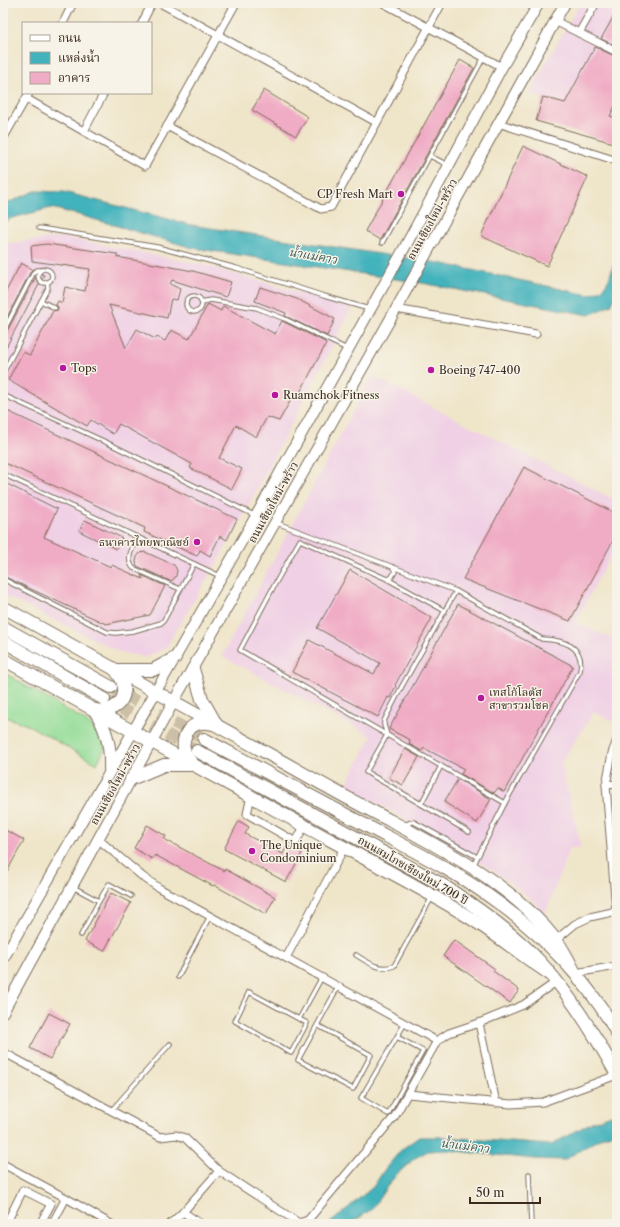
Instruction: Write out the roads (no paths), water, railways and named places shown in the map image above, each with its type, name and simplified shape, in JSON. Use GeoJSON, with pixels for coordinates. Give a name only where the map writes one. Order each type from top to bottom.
{"type":"FeatureCollection","features":[{"type":"Feature","properties":{"kind":"main road","name":"ถนนเชียงใหม่-พร้าว"},"geometry":{"type":"LineString","coordinates":[[3,959],[110,769],[256,516],[502,67],[539,3]]}},
{"type":"Feature","properties":{"kind":"main road","name":"ถนนเชียงใหม่-พร้าว"},"geometry":{"type":"LineString","coordinates":[[3,1012],[192,669],[396,309],[565,3]]}},
{"type":"Feature","properties":{"kind":"main road"},"geometry":{"type":"LineString","coordinates":[[3,607],[401,827],[475,862],[533,915],[556,940],[574,973]]}},
{"type":"Feature","properties":{"kind":"main road"},"geometry":{"type":"LineString","coordinates":[[3,627],[110,687]]}},
{"type":"Feature","properties":{"kind":"main road"},"geometry":{"type":"LineString","coordinates":[[3,641],[104,699]]}},
{"type":"Feature","properties":{"kind":"main road"},"geometry":{"type":"LineString","coordinates":[[116,670],[153,670],[175,658]]}},
{"type":"Feature","properties":{"kind":"main road"},"geometry":{"type":"LineString","coordinates":[[3,659],[132,732],[466,915],[493,933],[553,978]]}},
{"type":"Feature","properties":{"kind":"main road"},"geometry":{"type":"LineString","coordinates":[[192,669],[202,699],[217,726]]}},
{"type":"Feature","properties":{"kind":"main road"},"geometry":{"type":"LineString","coordinates":[[94,710],[108,711],[120,703],[123,697],[124,682],[116,670]]}},
{"type":"Feature","properties":{"kind":"main road"},"geometry":{"type":"LineString","coordinates":[[94,710],[100,719],[111,751],[110,769]]}},
{"type":"Feature","properties":{"kind":"main road"},"geometry":{"type":"LineString","coordinates":[[194,766],[185,755],[183,748],[183,741],[186,734],[190,728],[196,724],[210,723],[217,726]]}},
{"type":"Feature","properties":{"kind":"main road","name":"ถนนสมโภชเชียงใหม่ 700 ปี"},"geometry":{"type":"LineString","coordinates":[[204,739],[455,874],[500,903],[536,934],[574,973],[606,1015],[617,1034]]}},
{"type":"Feature","properties":{"kind":"main road","name":"ถนนสมโภชเชียงใหม่ 700 ปี"},"geometry":{"type":"LineString","coordinates":[[197,751],[441,884],[472,904],[501,926],[523,945],[553,978],[584,1020],[617,1075]]}},
{"type":"Feature","properties":{"kind":"main road"},"geometry":{"type":"LineString","coordinates":[[131,779],[164,765],[194,766]]}},
{"type":"Feature","properties":{"kind":"street"},"geometry":{"type":"LineString","coordinates":[[64,22],[73,3]]}},
{"type":"Feature","properties":{"kind":"street"},"geometry":{"type":"LineString","coordinates":[[142,22],[152,3]]}},
{"type":"Feature","properties":{"kind":"street"},"geometry":{"type":"LineString","coordinates":[[160,3],[376,122]]}},
{"type":"Feature","properties":{"kind":"street"},"geometry":{"type":"LineString","coordinates":[[3,139],[28,96],[84,131],[145,166],[236,3]]}},
{"type":"Feature","properties":{"kind":"street"},"geometry":{"type":"LineString","coordinates":[[383,3],[502,67]]}},
{"type":"Feature","properties":{"kind":"street"},"geometry":{"type":"LineString","coordinates":[[167,126],[321,209],[331,206],[442,3]]}},
{"type":"Feature","properties":{"kind":"street"},"geometry":{"type":"LineString","coordinates":[[580,33],[596,3]]}},
{"type":"Feature","properties":{"kind":"street"},"geometry":{"type":"LineString","coordinates":[[555,20],[617,52]]}},
{"type":"Feature","properties":{"kind":"street"},"geometry":{"type":"LineString","coordinates":[[84,131],[103,94]]}},
{"type":"Feature","properties":{"kind":"street"},"geometry":{"type":"LineString","coordinates":[[498,123],[617,161]]}},
{"type":"Feature","properties":{"kind":"street"},"geometry":{"type":"LineString","coordinates":[[396,309],[536,334]]}},
{"type":"Feature","properties":{"kind":"street"},"geometry":{"type":"LineString","coordinates":[[556,940],[575,924],[590,917],[617,911],[614,844],[606,785],[612,752],[617,740]]}},
{"type":"Feature","properties":{"kind":"street"},"geometry":{"type":"LineString","coordinates":[[606,785],[617,784]]}},
{"type":"Feature","properties":{"kind":"street"},"geometry":{"type":"LineString","coordinates":[[251,796],[247,814],[296,842],[304,826]]}},
{"type":"Feature","properties":{"kind":"street"},"geometry":{"type":"LineString","coordinates":[[98,839],[148,881],[437,1041]]}},
{"type":"Feature","properties":{"kind":"street"},"geometry":{"type":"LineString","coordinates":[[286,958],[344,848]]}},
{"type":"Feature","properties":{"kind":"street"},"geometry":{"type":"LineString","coordinates":[[574,973],[617,966]]}},
{"type":"Feature","properties":{"kind":"street"},"geometry":{"type":"LineString","coordinates":[[3,1052],[160,1137],[176,1135],[185,1138],[219,1171],[299,1223],[308,1220],[386,1128],[408,1094],[437,1041],[448,1033],[479,1023],[524,1005],[553,978]]}},
{"type":"Feature","properties":{"kind":"street"},"geometry":{"type":"LineString","coordinates":[[479,1023],[496,1103]]}},
{"type":"Feature","properties":{"kind":"street"},"geometry":{"type":"LineString","coordinates":[[408,1094],[511,1104],[543,1102],[617,1075]]}},
{"type":"Feature","properties":{"kind":"street"},"geometry":{"type":"LineString","coordinates":[[3,1164],[111,1224]]}},
{"type":"Feature","properties":{"kind":"street"},"geometry":{"type":"LineString","coordinates":[[170,1224],[183,1212],[219,1171]]}},
{"type":"Feature","properties":{"kind":"street"},"geometry":{"type":"LineString","coordinates":[[6,1224],[29,1178]]}},
{"type":"Feature","properties":{"kind":"street"},"geometry":{"type":"LineString","coordinates":[[23,1190],[51,1204],[40,1224]]}},
{"type":"Feature","properties":{"kind":"street"},"geometry":{"type":"LineString","coordinates":[[52,1224],[66,1198]]}},
{"type":"Feature","properties":{"kind":"street"},"geometry":{"type":"LineString","coordinates":[[183,1212],[201,1224]]}},
{"type":"Feature","properties":{"kind":"lane"},"geometry":{"type":"LineString","coordinates":[[382,244],[484,56]]}},
{"type":"Feature","properties":{"kind":"lane"},"geometry":{"type":"LineString","coordinates":[[430,156],[449,165]]}},
{"type":"Feature","properties":{"kind":"lane"},"geometry":{"type":"LineString","coordinates":[[39,228],[157,247],[236,268],[370,309]]}},
{"type":"Feature","properties":{"kind":"lane"},"geometry":{"type":"LineString","coordinates":[[3,332],[34,272],[37,270],[46,269],[50,272],[51,278],[47,282]]}},
{"type":"Feature","properties":{"kind":"lane"},"geometry":{"type":"LineString","coordinates":[[40,270],[38,275],[39,279],[42,282],[47,282]]}},
{"type":"Feature","properties":{"kind":"lane"},"geometry":{"type":"LineString","coordinates":[[3,373],[48,288],[47,282]]}},
{"type":"Feature","properties":{"kind":"lane"},"geometry":{"type":"LineString","coordinates":[[192,297],[198,298],[201,302],[201,308],[195,312],[189,310],[186,305],[187,300],[192,297]]}},
{"type":"Feature","properties":{"kind":"lane"},"geometry":{"type":"LineString","coordinates":[[201,302],[211,300],[257,308],[285,318],[347,349]]}},
{"type":"Feature","properties":{"kind":"lane"},"geometry":{"type":"LineString","coordinates":[[41,301],[55,308]]}},
{"type":"Feature","properties":{"kind":"lane"},"geometry":{"type":"LineString","coordinates":[[3,395],[112,445],[256,516]]}},
{"type":"Feature","properties":{"kind":"lane"},"geometry":{"type":"LineString","coordinates":[[3,474],[221,576]]}},
{"type":"Feature","properties":{"kind":"lane"},"geometry":{"type":"LineString","coordinates":[[276,522],[456,591],[542,639],[553,639],[565,643],[576,650],[581,659],[580,671],[506,802],[475,862]]}},
{"type":"Feature","properties":{"kind":"lane"},"geometry":{"type":"LineString","coordinates":[[138,537],[129,562],[133,568],[180,589]]}},
{"type":"Feature","properties":{"kind":"lane"},"geometry":{"type":"LineString","coordinates":[[445,611],[387,579],[300,540],[268,596],[240,650],[506,802]]}},
{"type":"Feature","properties":{"kind":"lane"},"geometry":{"type":"LineString","coordinates":[[3,579],[108,632],[116,633],[146,628],[161,623],[194,564]]}},
{"type":"Feature","properties":{"kind":"lane"},"geometry":{"type":"LineString","coordinates":[[387,579],[391,578],[395,572],[393,567]]}},
{"type":"Feature","properties":{"kind":"lane"},"geometry":{"type":"LineString","coordinates":[[456,591],[402,686],[384,721],[387,735],[366,772],[469,832]]}},
{"type":"Feature","properties":{"kind":"lane"},"geometry":{"type":"LineString","coordinates":[[421,804],[441,766]]}},
{"type":"Feature","properties":{"kind":"lane"},"geometry":{"type":"LineString","coordinates":[[81,935],[109,884],[130,896]]}},
{"type":"Feature","properties":{"kind":"lane"},"geometry":{"type":"LineString","coordinates":[[72,887],[99,901]]}},
{"type":"Feature","properties":{"kind":"lane"},"geometry":{"type":"LineString","coordinates":[[356,955],[376,966],[386,969],[394,966],[432,896]]}},
{"type":"Feature","properties":{"kind":"lane"},"geometry":{"type":"LineString","coordinates":[[178,977],[210,916]]}},
{"type":"Feature","properties":{"kind":"lane"},"geometry":{"type":"LineString","coordinates":[[299,1019],[322,977]]}},
{"type":"Feature","properties":{"kind":"lane"},"geometry":{"type":"LineString","coordinates":[[317,1025],[371,1055],[353,1089],[298,1060],[317,1025],[338,987]]}},
{"type":"Feature","properties":{"kind":"lane"},"geometry":{"type":"LineString","coordinates":[[250,992],[299,1019],[307,1023],[291,1053],[235,1021],[250,992]]}},
{"type":"Feature","properties":{"kind":"lane"},"geometry":{"type":"LineString","coordinates":[[397,1036],[423,1051],[388,1114],[361,1098],[397,1036],[405,1023]]}},
{"type":"Feature","properties":{"kind":"lane"},"geometry":{"type":"LineString","coordinates":[[111,1111],[170,1044]]}},
{"type":"Feature","properties":{"kind":"lane"},"geometry":{"type":"LineString","coordinates":[[529,1174],[531,1224]]}},
{"type":"Feature","properties":{"kind":"water","name":"น้ำแม่คาว"},"geometry":{"type":"Polygon","coordinates":[[[35,191],[64,192],[191,225],[439,263],[589,295],[603,289],[609,279],[617,253],[617,293],[611,305],[589,315],[422,283],[193,248],[51,208],[12,218],[3,223],[3,205],[35,191]]]}},
{"type":"Feature","properties":{"kind":"water","name":"น้ำแม่คาว"},"geometry":{"type":"Polygon","coordinates":[[[617,1113],[617,1132],[604,1136],[564,1160],[534,1159],[447,1150],[428,1151],[415,1158],[397,1174],[372,1209],[350,1224],[329,1224],[373,1187],[385,1169],[402,1149],[419,1137],[443,1137],[551,1145],[592,1122],[617,1113]]]}},
{"type":"Feature","properties":{"kind":"tunnel"},"geometry":{"type":"LineString","coordinates":[[111,687],[204,739]]}},
{"type":"Feature","properties":{"kind":"tunnel"},"geometry":{"type":"LineString","coordinates":[[104,699],[197,751]]}},
{"type":"Feature","properties":{"kind":"place","name":"CP Fresh Mart"},"geometry":{"type":"Point","coordinates":[401,194]}},
{"type":"Feature","properties":{"kind":"place","name":"Tops"},"geometry":{"type":"Point","coordinates":[63,368]}},
{"type":"Feature","properties":{"kind":"place","name":"Boeing 747-400"},"geometry":{"type":"Point","coordinates":[431,370]}},
{"type":"Feature","properties":{"kind":"place","name":"Ruamchok Fitness"},"geometry":{"type":"Point","coordinates":[275,395]}},
{"type":"Feature","properties":{"kind":"place","name":"ธนาคารไทยพาณิชย์"},"geometry":{"type":"Point","coordinates":[197,542]}},
{"type":"Feature","properties":{"kind":"place","name":"เทสโก้โลตัส สาขารวมโชค"},"geometry":{"type":"Point","coordinates":[481,698]}},
{"type":"Feature","properties":{"kind":"place","name":"The Unique Condominium"},"geometry":{"type":"Point","coordinates":[252,851]}}]}
